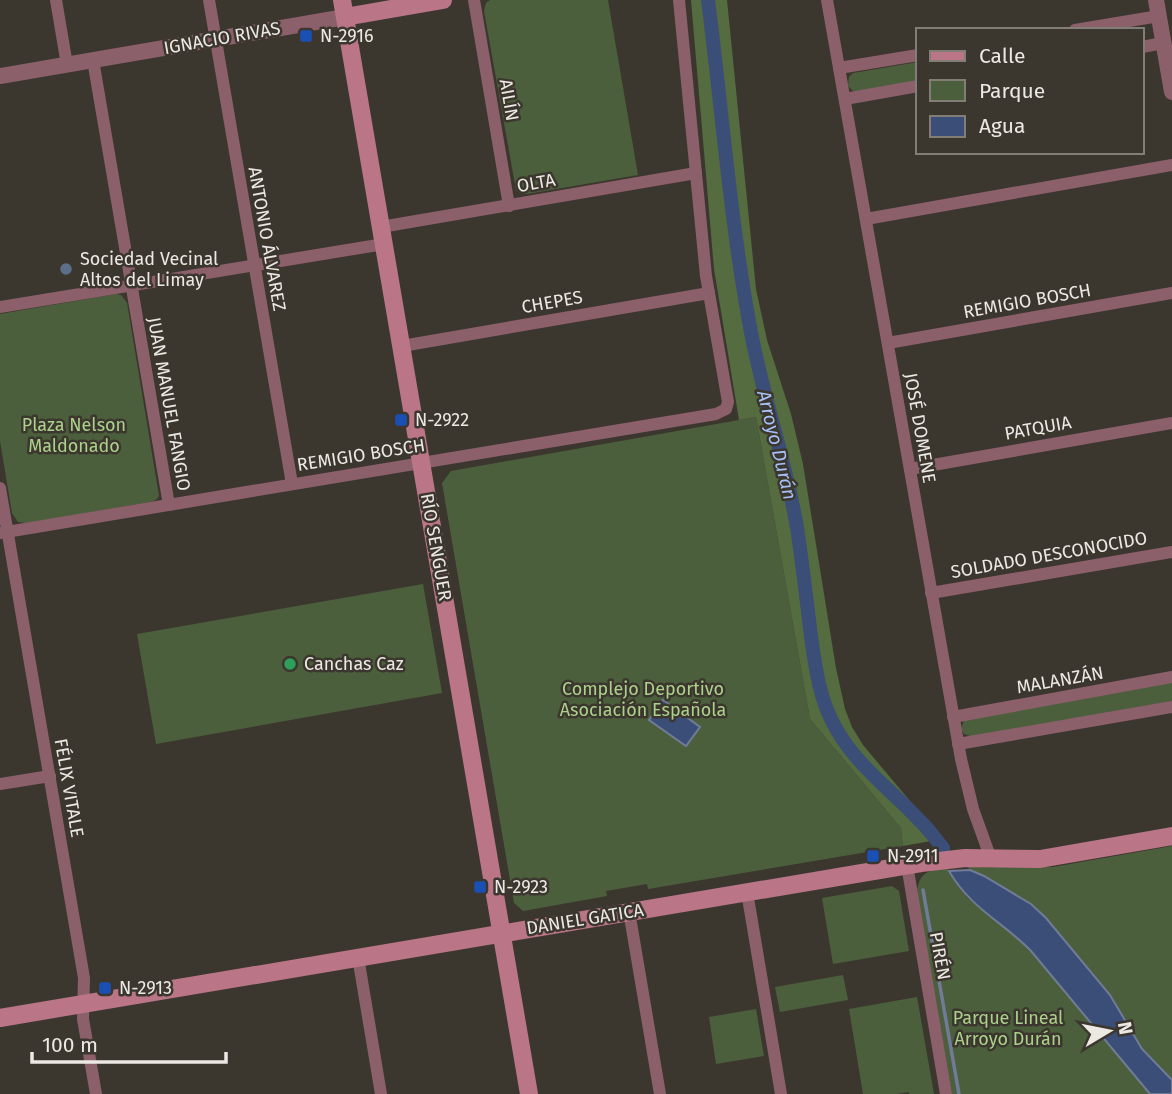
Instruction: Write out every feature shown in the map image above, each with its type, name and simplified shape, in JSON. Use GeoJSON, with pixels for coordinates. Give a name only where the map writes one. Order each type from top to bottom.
{"type":"FeatureCollection","features":[{"type":"Feature","properties":{"kind":"main road","name":"IGNACIO RIVAS"},"geometry":{"type":"LineString","coordinates":[[344,8],[443,0]]}},
{"type":"Feature","properties":{"kind":"main road","name":"RÍO SENGUER"},"geometry":{"type":"LineString","coordinates":[[344,8],[529,1094]]}},
{"type":"Feature","properties":{"kind":"main road","name":"DANIEL GATICA"},"geometry":{"type":"LineString","coordinates":[[0,1018],[907,865],[965,858],[1052,858],[1172,836]]}},
{"type":"Feature","properties":{"kind":"street"},"geometry":{"type":"LineString","coordinates":[[56,0],[67,65]]}},
{"type":"Feature","properties":{"kind":"street","name":"ANTONIO ÁLVAREZ"},"geometry":{"type":"LineString","coordinates":[[209,0],[292,484]]}},
{"type":"Feature","properties":{"kind":"street","name":"AILÍN"},"geometry":{"type":"LineString","coordinates":[[474,0],[509,205]]}},
{"type":"Feature","properties":{"kind":"street"},"geometry":{"type":"LineString","coordinates":[[679,0],[709,293]]}},
{"type":"Feature","properties":{"kind":"street","name":"JOSÉ DOMENE"},"geometry":{"type":"LineString","coordinates":[[827,0],[958,744],[973,809],[991,859]]}},
{"type":"Feature","properties":{"kind":"street","name":"IGNACIO RIVAS"},"geometry":{"type":"LineString","coordinates":[[0,76],[215,39],[344,8]]}},
{"type":"Feature","properties":{"kind":"street"},"geometry":{"type":"LineString","coordinates":[[1082,28],[1157,8],[1172,92]]}},
{"type":"Feature","properties":{"kind":"street"},"geometry":{"type":"LineString","coordinates":[[1144,47],[1163,43]]}},
{"type":"Feature","properties":{"kind":"street"},"geometry":{"type":"LineString","coordinates":[[839,68],[916,55]]}},
{"type":"Feature","properties":{"kind":"street","name":"JUAN MANUEL FANGIO"},"geometry":{"type":"LineString","coordinates":[[93,60],[169,505]]}},
{"type":"Feature","properties":{"kind":"street"},"geometry":{"type":"LineString","coordinates":[[845,99],[916,86]]}},
{"type":"Feature","properties":{"kind":"street"},"geometry":{"type":"LineString","coordinates":[[866,219],[1172,165]]}},
{"type":"Feature","properties":{"kind":"street","name":"OLTA"},"geometry":{"type":"LineString","coordinates":[[0,307],[254,266],[509,205],[696,173]]}},
{"type":"Feature","properties":{"kind":"street","name":"CHEPES"},"geometry":{"type":"LineString","coordinates":[[402,346],[709,293]]}},
{"type":"Feature","properties":{"kind":"street","name":"REMIGIO BOSCH"},"geometry":{"type":"LineString","coordinates":[[4,532],[716,414],[726,409],[728,402],[709,293]]}},
{"type":"Feature","properties":{"kind":"street","name":"REMIGIO BOSCH"},"geometry":{"type":"LineString","coordinates":[[888,344],[1172,293]]}},
{"type":"Feature","properties":{"kind":"street","name":"PATQUIA"},"geometry":{"type":"LineString","coordinates":[[910,469],[1172,422]]}},
{"type":"Feature","properties":{"kind":"street","name":"FÉLIX VITALE"},"geometry":{"type":"LineString","coordinates":[[0,488],[6,555],[50,776],[84,978],[84,1026],[96,1094]]}},
{"type":"Feature","properties":{"kind":"street","name":"SOLDADO DESCONOCIDO"},"geometry":{"type":"LineString","coordinates":[[932,593],[1172,552]]}},
{"type":"Feature","properties":{"kind":"street","name":"MALANZÁN"},"geometry":{"type":"LineString","coordinates":[[953,717],[1172,677]]}},
{"type":"Feature","properties":{"kind":"street"},"geometry":{"type":"LineString","coordinates":[[958,744],[1172,707]]}},
{"type":"Feature","properties":{"kind":"street"},"geometry":{"type":"LineString","coordinates":[[0,784],[50,776]]}},
{"type":"Feature","properties":{"kind":"street","name":"PIRÉN"},"geometry":{"type":"LineString","coordinates":[[907,865],[946,1094]]}},
{"type":"Feature","properties":{"kind":"street"},"geometry":{"type":"LineString","coordinates":[[747,892],[780,1094]]}},
{"type":"Feature","properties":{"kind":"street"},"geometry":{"type":"LineString","coordinates":[[629,911],[660,1094]]}},
{"type":"Feature","properties":{"kind":"street"},"geometry":{"type":"LineString","coordinates":[[358,957],[381,1094]]}},
{"type":"Feature","properties":{"kind":"green space"},"geometry":{"type":"Polygon","coordinates":[[[490,0],[608,0],[638,175],[527,194],[516,190],[484,11],[490,0]]]}},
{"type":"Feature","properties":{"kind":"green space"},"geometry":{"type":"Polygon","coordinates":[[[691,0],[727,0],[756,289],[767,340],[791,414],[803,464],[845,709],[863,745],[942,839],[903,846],[901,828],[810,719],[756,417],[739,420],[714,269],[691,0]]]}},
{"type":"Feature","properties":{"kind":"green space"},"geometry":{"type":"Polygon","coordinates":[[[916,62],[916,81],[856,92],[848,86],[849,77],[853,73],[916,62]]]}},
{"type":"Feature","properties":{"kind":"green space","name":"Plaza Nelson Maldonado"},"geometry":{"type":"Polygon","coordinates":[[[121,295],[127,303],[159,496],[150,502],[27,523],[18,522],[12,513],[0,441],[0,314],[121,295]]]}},
{"type":"Feature","properties":{"kind":"green space","name":"Complejo Deportivo Asociación Española"},"geometry":{"type":"Polygon","coordinates":[[[756,417],[810,719],[901,828],[903,846],[648,889],[647,884],[606,891],[607,896],[523,911],[514,903],[442,483],[451,471],[756,417]]]}},
{"type":"Feature","properties":{"kind":"green space","name":"Canchas Caz"},"geometry":{"type":"Polygon","coordinates":[[[423,584],[442,693],[156,744],[137,634],[423,584]]]}},
{"type":"Feature","properties":{"kind":"green space"},"geometry":{"type":"Polygon","coordinates":[[[1172,682],[1172,701],[973,737],[964,734],[961,729],[964,720],[1172,682]]]}},
{"type":"Feature","properties":{"kind":"green space","name":"Parque Lineal Arroyo Durán"},"geometry":{"type":"Polygon","coordinates":[[[1172,846],[1172,1080],[1142,1049],[1110,995],[1046,918],[1031,904],[967,866],[1053,867],[1172,846]]]}},
{"type":"Feature","properties":{"kind":"green space","name":"Parque Lineal Arroyo Durán"},"geometry":{"type":"Polygon","coordinates":[[[947,868],[966,896],[1031,951],[1150,1094],[952,1094],[917,893],[922,876],[947,868]]]}},
{"type":"Feature","properties":{"kind":"green space"},"geometry":{"type":"Polygon","coordinates":[[[892,886],[899,891],[909,951],[833,964],[822,898],[892,886]]]}},
{"type":"Feature","properties":{"kind":"green space"},"geometry":{"type":"Polygon","coordinates":[[[843,975],[848,1000],[780,1012],[775,987],[843,975]]]}},
{"type":"Feature","properties":{"kind":"green space"},"geometry":{"type":"Polygon","coordinates":[[[917,997],[934,1094],[863,1094],[849,1009],[917,997]]]}},
{"type":"Feature","properties":{"kind":"green space"},"geometry":{"type":"Polygon","coordinates":[[[756,1009],[764,1056],[716,1064],[709,1017],[756,1009]]]}},
{"type":"Feature","properties":{"kind":"water"},"geometry":{"type":"Polygon","coordinates":[[[663,700],[700,727],[686,746],[649,720],[663,700]]]}},
{"type":"Feature","properties":{"kind":"water"},"geometry":{"type":"Polygon","coordinates":[[[970,870],[1031,904],[1046,918],[1110,995],[1142,1049],[1172,1080],[1172,1094],[1150,1094],[1031,951],[977,905],[949,871],[970,870]]]}},
{"type":"Feature","properties":{"kind":"waterway","name":"Arroyo Durán"},"geometry":{"type":"LineString","coordinates":[[708,0],[743,286],[755,352],[792,503],[821,693],[832,721],[850,749],[943,848]]}},
{"type":"Feature","properties":{"kind":"waterway"},"geometry":{"type":"LineString","coordinates":[[923,890],[959,1094]]}},
{"type":"Feature","properties":{"kind":"place","name":"N-2916"},"geometry":{"type":"Point","coordinates":[306,36]}},
{"type":"Feature","properties":{"kind":"place","name":"Sociedad Vecinal Altos del Limay"},"geometry":{"type":"Point","coordinates":[66,269]}},
{"type":"Feature","properties":{"kind":"place","name":"N-2922"},"geometry":{"type":"Point","coordinates":[401,420]}},
{"type":"Feature","properties":{"kind":"place","name":"Canchas Caz"},"geometry":{"type":"Point","coordinates":[290,664]}},
{"type":"Feature","properties":{"kind":"place","name":"N-2911"},"geometry":{"type":"Point","coordinates":[873,856]}},
{"type":"Feature","properties":{"kind":"place","name":"N-2923"},"geometry":{"type":"Point","coordinates":[480,887]}},
{"type":"Feature","properties":{"kind":"place","name":"N-2913"},"geometry":{"type":"Point","coordinates":[105,988]}}]}
